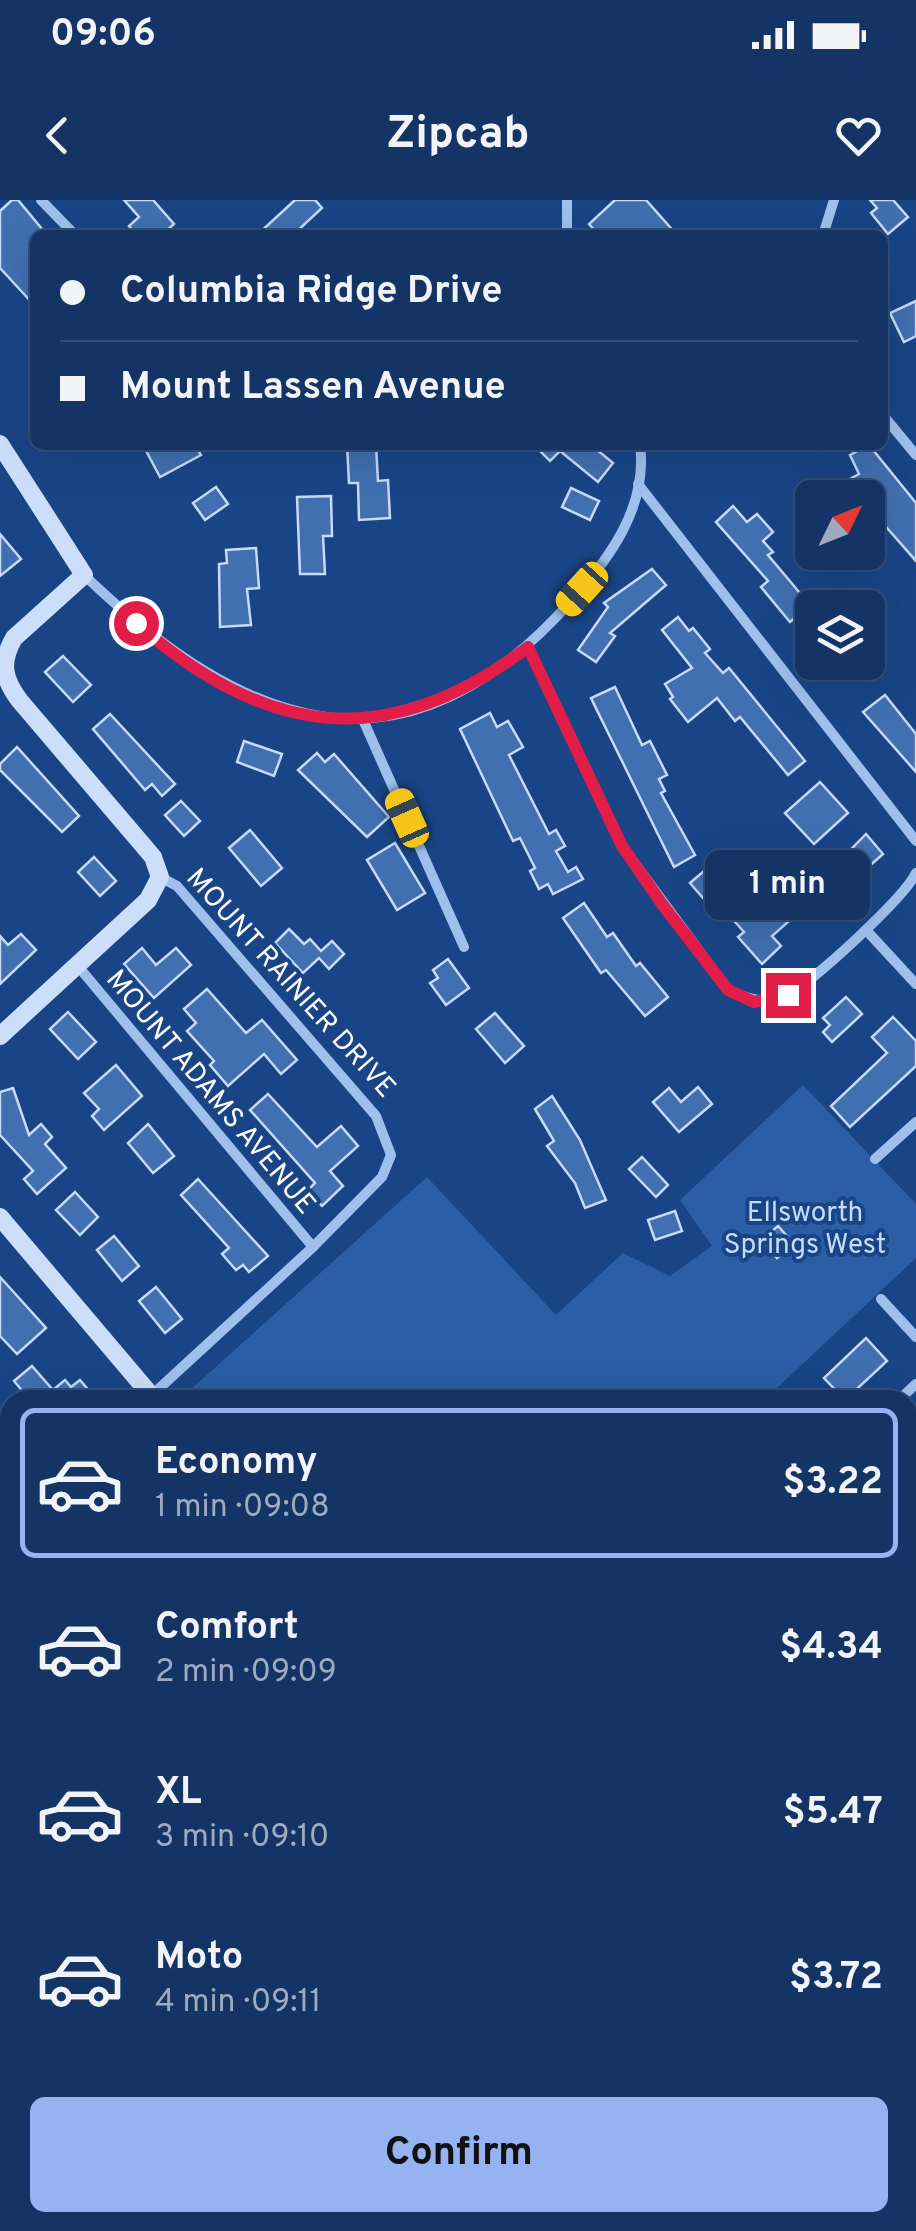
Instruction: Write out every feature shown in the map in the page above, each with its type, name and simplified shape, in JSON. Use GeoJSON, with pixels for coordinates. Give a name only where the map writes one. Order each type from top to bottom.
{"type":"FeatureCollection","features":[{"type":"Feature","properties":{"kind":"street"},"geometry":{"type":"LineString","coordinates":[[41,200],[69,230]]}},
{"type":"Feature","properties":{"kind":"street"},"geometry":{"type":"LineString","coordinates":[[825,230],[834,200]]}},
{"type":"Feature","properties":{"kind":"street"},"geometry":{"type":"LineString","coordinates":[[563,201],[566,230]]}},
{"type":"Feature","properties":{"kind":"street"},"geometry":{"type":"LineString","coordinates":[[888,421],[916,455]]}},
{"type":"Feature","properties":{"kind":"street"},"geometry":{"type":"LineString","coordinates":[[0,444],[84,575],[154,639],[239,691],[297,714],[364,722],[434,703],[468,688],[528,647],[605,563],[622,534],[638,484],[640,450]]}},
{"type":"Feature","properties":{"kind":"street"},"geometry":{"type":"LineString","coordinates":[[638,484],[916,841]]}},
{"type":"Feature","properties":{"kind":"street"},"geometry":{"type":"LineString","coordinates":[[1,661],[14,638],[84,575]]}},
{"type":"Feature","properties":{"kind":"street"},"geometry":{"type":"LineString","coordinates":[[528,647],[622,846],[728,990],[754,1002],[788,995],[866,930],[916,873]]}},
{"type":"Feature","properties":{"kind":"street","name":"MOUNT RAINIER DRIVE"},"geometry":{"type":"LineString","coordinates":[[1,661],[9,686],[153,857],[160,877],[177,886],[376,1116],[391,1156],[382,1176],[313,1246]]}},
{"type":"Feature","properties":{"kind":"street"},"geometry":{"type":"LineString","coordinates":[[364,722],[464,947]]}},
{"type":"Feature","properties":{"kind":"street"},"geometry":{"type":"LineString","coordinates":[[0,1036],[148,900],[160,877]]}},
{"type":"Feature","properties":{"kind":"street"},"geometry":{"type":"LineString","coordinates":[[866,930],[916,984]]}},
{"type":"Feature","properties":{"kind":"street","name":"MOUNT ADAMS AVENUE"},"geometry":{"type":"LineString","coordinates":[[77,964],[313,1246]]}},
{"type":"Feature","properties":{"kind":"street"},"geometry":{"type":"LineString","coordinates":[[875,1159],[916,1122]]}},
{"type":"Feature","properties":{"kind":"street"},"geometry":{"type":"LineString","coordinates":[[0,1216],[147,1390]]}},
{"type":"Feature","properties":{"kind":"street"},"geometry":{"type":"LineString","coordinates":[[162,1390],[313,1246]]}},
{"type":"Feature","properties":{"kind":"street"},"geometry":{"type":"LineString","coordinates":[[881,1299],[916,1337]]}},
{"type":"Feature","properties":{"kind":"green space","name":"Ellsworth Springs West"},"geometry":{"type":"Polygon","coordinates":[[[803,1085],[916,1204],[916,1258],[775,1390],[190,1390],[427,1177],[556,1315],[623,1253],[670,1276],[712,1246],[680,1200],[803,1085]]]}},
{"type":"Feature","properties":{"kind":"building"},"geometry":{"type":"Polygon","coordinates":[[[12,200],[18,200],[43,230],[30,230],[30,301],[0,268],[0,211],[12,200]]]}},
{"type":"Feature","properties":{"kind":"building"},"geometry":{"type":"Polygon","coordinates":[[[124,200],[153,200],[174,224],[167,230],[133,230],[129,226],[139,217],[124,200]]]}},
{"type":"Feature","properties":{"kind":"building"},"geometry":{"type":"Polygon","coordinates":[[[295,200],[315,200],[322,208],[298,230],[262,230],[295,200]]]}},
{"type":"Feature","properties":{"kind":"building"},"geometry":{"type":"Polygon","coordinates":[[[615,200],[646,200],[673,230],[594,230],[589,224],[615,200]]]}},
{"type":"Feature","properties":{"kind":"building"},"geometry":{"type":"Polygon","coordinates":[[[870,200],[893,200],[908,217],[888,234],[871,213],[877,208],[870,200]]]}},
{"type":"Feature","properties":{"kind":"building"},"geometry":{"type":"Polygon","coordinates":[[[916,301],[916,336],[904,342],[890,313],[916,301]]]}},
{"type":"Feature","properties":{"kind":"building"},"geometry":{"type":"Polygon","coordinates":[[[146,450],[198,450],[201,455],[160,477],[146,450]]]}},
{"type":"Feature","properties":{"kind":"building"},"geometry":{"type":"Polygon","coordinates":[[[347,450],[376,450],[378,481],[388,480],[390,518],[359,520],[358,483],[349,483],[347,450]]]}},
{"type":"Feature","properties":{"kind":"building"},"geometry":{"type":"Polygon","coordinates":[[[539,450],[597,450],[613,463],[598,482],[560,451],[550,461],[539,450]]]}},
{"type":"Feature","properties":{"kind":"building"},"geometry":{"type":"Polygon","coordinates":[[[873,450],[916,503],[916,561],[885,526],[885,480],[848,480],[859,474],[850,455],[873,450]]]}},
{"type":"Feature","properties":{"kind":"building"},"geometry":{"type":"Polygon","coordinates":[[[216,487],[228,504],[205,520],[193,503],[216,487]]]}},
{"type":"Feature","properties":{"kind":"building"},"geometry":{"type":"Polygon","coordinates":[[[571,488],[599,501],[590,520],[562,507],[571,488]]]}},
{"type":"Feature","properties":{"kind":"building"},"geometry":{"type":"Polygon","coordinates":[[[331,496],[332,536],[323,536],[325,574],[300,574],[297,497],[331,496]]]}},
{"type":"Feature","properties":{"kind":"building"},"geometry":{"type":"Polygon","coordinates":[[[733,506],[747,522],[757,514],[773,532],[763,541],[773,552],[768,555],[797,590],[795,618],[790,622],[761,587],[768,581],[716,522],[733,506]]]}},
{"type":"Feature","properties":{"kind":"building"},"geometry":{"type":"Polygon","coordinates":[[[0,534],[21,559],[0,576],[0,534]]]}},
{"type":"Feature","properties":{"kind":"building"},"geometry":{"type":"Polygon","coordinates":[[[256,548],[259,588],[247,589],[251,625],[220,627],[219,564],[227,563],[226,550],[256,548]]]}},
{"type":"Feature","properties":{"kind":"building"},"geometry":{"type":"Polygon","coordinates":[[[652,569],[666,585],[610,633],[615,636],[596,662],[578,650],[608,607],[604,603],[652,569]]]}},
{"type":"Feature","properties":{"kind":"building"},"geometry":{"type":"Polygon","coordinates":[[[678,617],[710,649],[705,653],[723,673],[729,668],[805,761],[788,775],[740,717],[735,721],[717,698],[688,722],[670,699],[673,697],[665,684],[692,668],[662,630],[678,617]]]}},
{"type":"Feature","properties":{"kind":"building"},"geometry":{"type":"Polygon","coordinates":[[[63,656],[91,685],[73,702],[45,672],[63,656]]]}},
{"type":"Feature","properties":{"kind":"building"},"geometry":{"type":"Polygon","coordinates":[[[615,687],[642,745],[650,741],[667,775],[659,779],[665,791],[661,793],[695,855],[674,867],[591,698],[615,687]]]}},
{"type":"Feature","properties":{"kind":"building"},"geometry":{"type":"Polygon","coordinates":[[[885,695],[916,734],[916,772],[863,712],[885,695]]]}},
{"type":"Feature","properties":{"kind":"building"},"geometry":{"type":"Polygon","coordinates":[[[490,713],[497,727],[508,721],[523,747],[509,755],[549,834],[556,830],[565,846],[556,851],[568,872],[576,867],[583,879],[553,894],[548,884],[539,889],[530,871],[535,868],[520,838],[513,841],[460,729],[490,713]]]}},
{"type":"Feature","properties":{"kind":"building"},"geometry":{"type":"Polygon","coordinates":[[[110,714],[175,784],[162,796],[152,784],[145,790],[93,729],[110,714]]]}},
{"type":"Feature","properties":{"kind":"building"},"geometry":{"type":"Polygon","coordinates":[[[244,741],[282,754],[274,776],[237,762],[244,741]]]}},
{"type":"Feature","properties":{"kind":"building"},"geometry":{"type":"Polygon","coordinates":[[[17,747],[79,816],[62,832],[0,770],[0,764],[17,747]]]}},
{"type":"Feature","properties":{"kind":"building"},"geometry":{"type":"Polygon","coordinates":[[[317,753],[325,762],[334,754],[389,817],[367,837],[298,770],[317,753]]]}},
{"type":"Feature","properties":{"kind":"building"},"geometry":{"type":"Polygon","coordinates":[[[820,782],[848,813],[814,844],[785,813],[820,782]]]}},
{"type":"Feature","properties":{"kind":"building"},"geometry":{"type":"Polygon","coordinates":[[[181,801],[200,821],[184,836],[165,815],[181,801]]]}},
{"type":"Feature","properties":{"kind":"building"},"geometry":{"type":"Polygon","coordinates":[[[250,830],[282,868],[261,886],[229,848],[250,830]]]}},
{"type":"Feature","properties":{"kind":"building"},"geometry":{"type":"Polygon","coordinates":[[[866,834],[883,854],[832,899],[818,883],[866,834]]]}},
{"type":"Feature","properties":{"kind":"building"},"geometry":{"type":"Polygon","coordinates":[[[395,843],[425,893],[397,910],[367,860],[395,843]]]}},
{"type":"Feature","properties":{"kind":"building"},"geometry":{"type":"Polygon","coordinates":[[[94,857],[116,881],[100,896],[78,872],[94,857]]]}},
{"type":"Feature","properties":{"kind":"building"},"geometry":{"type":"Polygon","coordinates":[[[711,865],[758,919],[781,898],[796,915],[772,936],[781,946],[762,964],[738,937],[744,932],[720,905],[714,911],[690,883],[711,865]]]}},
{"type":"Feature","properties":{"kind":"building"},"geometry":{"type":"Polygon","coordinates":[[[584,903],[607,937],[613,933],[636,966],[640,963],[668,997],[645,1016],[606,970],[601,973],[563,918],[584,903]]]}},
{"type":"Feature","properties":{"kind":"building"},"geometry":{"type":"Polygon","coordinates":[[[289,929],[304,944],[310,939],[321,951],[332,941],[344,954],[329,969],[319,958],[303,973],[275,943],[289,929]]]}},
{"type":"Feature","properties":{"kind":"building"},"geometry":{"type":"Polygon","coordinates":[[[21,934],[36,950],[0,984],[0,936],[8,945],[21,934]]]}},
{"type":"Feature","properties":{"kind":"building"},"geometry":{"type":"Polygon","coordinates":[[[142,948],[156,965],[176,948],[191,965],[154,998],[124,964],[142,948]]]}},
{"type":"Feature","properties":{"kind":"building"},"geometry":{"type":"Polygon","coordinates":[[[448,959],[469,988],[446,1005],[430,983],[438,978],[433,970],[448,959]]]}},
{"type":"Feature","properties":{"kind":"building"},"geometry":{"type":"Polygon","coordinates":[[[207,989],[246,1033],[262,1020],[297,1060],[281,1074],[264,1054],[228,1086],[210,1065],[214,1061],[187,1031],[196,1023],[184,1009],[207,989]]]}},
{"type":"Feature","properties":{"kind":"building"},"geometry":{"type":"Polygon","coordinates":[[[846,997],[862,1014],[832,1042],[823,1032],[830,1025],[823,1018],[846,997]]]}},
{"type":"Feature","properties":{"kind":"building"},"geometry":{"type":"Polygon","coordinates":[[[68,1012],[96,1042],[78,1059],[50,1029],[68,1012]]]}},
{"type":"Feature","properties":{"kind":"building"},"geometry":{"type":"Polygon","coordinates":[[[495,1013],[524,1046],[505,1063],[476,1029],[495,1013]]]}},
{"type":"Feature","properties":{"kind":"building"},"geometry":{"type":"Polygon","coordinates":[[[893,1017],[916,1041],[916,1066],[850,1127],[831,1106],[887,1053],[872,1037],[893,1017]]]}},
{"type":"Feature","properties":{"kind":"building"},"geometry":{"type":"Polygon","coordinates":[[[116,1065],[142,1096],[104,1130],[92,1116],[99,1109],[84,1093],[116,1065]]]}},
{"type":"Feature","properties":{"kind":"building"},"geometry":{"type":"Polygon","coordinates":[[[698,1087],[712,1104],[679,1132],[653,1102],[669,1088],[681,1102],[698,1087]]]}},
{"type":"Feature","properties":{"kind":"building"},"geometry":{"type":"Polygon","coordinates":[[[13,1088],[29,1135],[41,1124],[52,1137],[45,1144],[66,1168],[37,1194],[24,1179],[33,1171],[0,1135],[0,1092],[13,1088]]]}},
{"type":"Feature","properties":{"kind":"building"},"geometry":{"type":"Polygon","coordinates":[[[268,1094],[317,1147],[341,1126],[358,1146],[330,1171],[343,1186],[322,1206],[308,1190],[315,1183],[250,1110],[268,1094]]]}},
{"type":"Feature","properties":{"kind":"building"},"geometry":{"type":"Polygon","coordinates":[[[552,1096],[580,1140],[606,1200],[585,1208],[575,1183],[547,1146],[554,1141],[535,1109],[552,1096]]]}},
{"type":"Feature","properties":{"kind":"building"},"geometry":{"type":"Polygon","coordinates":[[[148,1124],[174,1156],[153,1173],[128,1143],[148,1124]]]}},
{"type":"Feature","properties":{"kind":"building"},"geometry":{"type":"Polygon","coordinates":[[[642,1157],[668,1185],[656,1197],[629,1169],[642,1157]]]}},
{"type":"Feature","properties":{"kind":"building"},"geometry":{"type":"Polygon","coordinates":[[[198,1179],[268,1256],[249,1272],[243,1265],[236,1270],[222,1254],[229,1248],[181,1195],[198,1179]]]}},
{"type":"Feature","properties":{"kind":"building"},"geometry":{"type":"Polygon","coordinates":[[[75,1192],[98,1217],[80,1235],[56,1210],[75,1192]]]}},
{"type":"Feature","properties":{"kind":"building"},"geometry":{"type":"Polygon","coordinates":[[[675,1211],[682,1231],[655,1240],[648,1220],[675,1211]]]}},
{"type":"Feature","properties":{"kind":"building"},"geometry":{"type":"Polygon","coordinates":[[[778,1226],[794,1244],[777,1258],[762,1240],[778,1226]]]}},
{"type":"Feature","properties":{"kind":"building"},"geometry":{"type":"Polygon","coordinates":[[[114,1236],[139,1266],[122,1281],[97,1250],[114,1236]]]}},
{"type":"Feature","properties":{"kind":"building"},"geometry":{"type":"Polygon","coordinates":[[[0,1277],[46,1328],[17,1354],[0,1336],[0,1277]]]}},
{"type":"Feature","properties":{"kind":"building"},"geometry":{"type":"Polygon","coordinates":[[[156,1287],[182,1319],[165,1333],[139,1301],[156,1287]]]}},
{"type":"Feature","properties":{"kind":"building"},"geometry":{"type":"Polygon","coordinates":[[[866,1338],[887,1361],[856,1390],[835,1390],[824,1378],[866,1338]]]}},
{"type":"Feature","properties":{"kind":"building"},"geometry":{"type":"Polygon","coordinates":[[[32,1366],[53,1390],[22,1390],[14,1381],[32,1366]]]}},
{"type":"Feature","properties":{"kind":"building"},"geometry":{"type":"Polygon","coordinates":[[[65,1380],[71,1387],[80,1380],[88,1390],[53,1390],[65,1380]]]}},
{"type":"Feature","properties":{"kind":"route"},"geometry":{"type":"LineString","coordinates":[[136,623],[199,670],[239,691],[297,714],[364,722],[434,703],[468,688],[528,647],[622,846],[662,904],[728,990],[754,1002],[788,995]]}}]}
